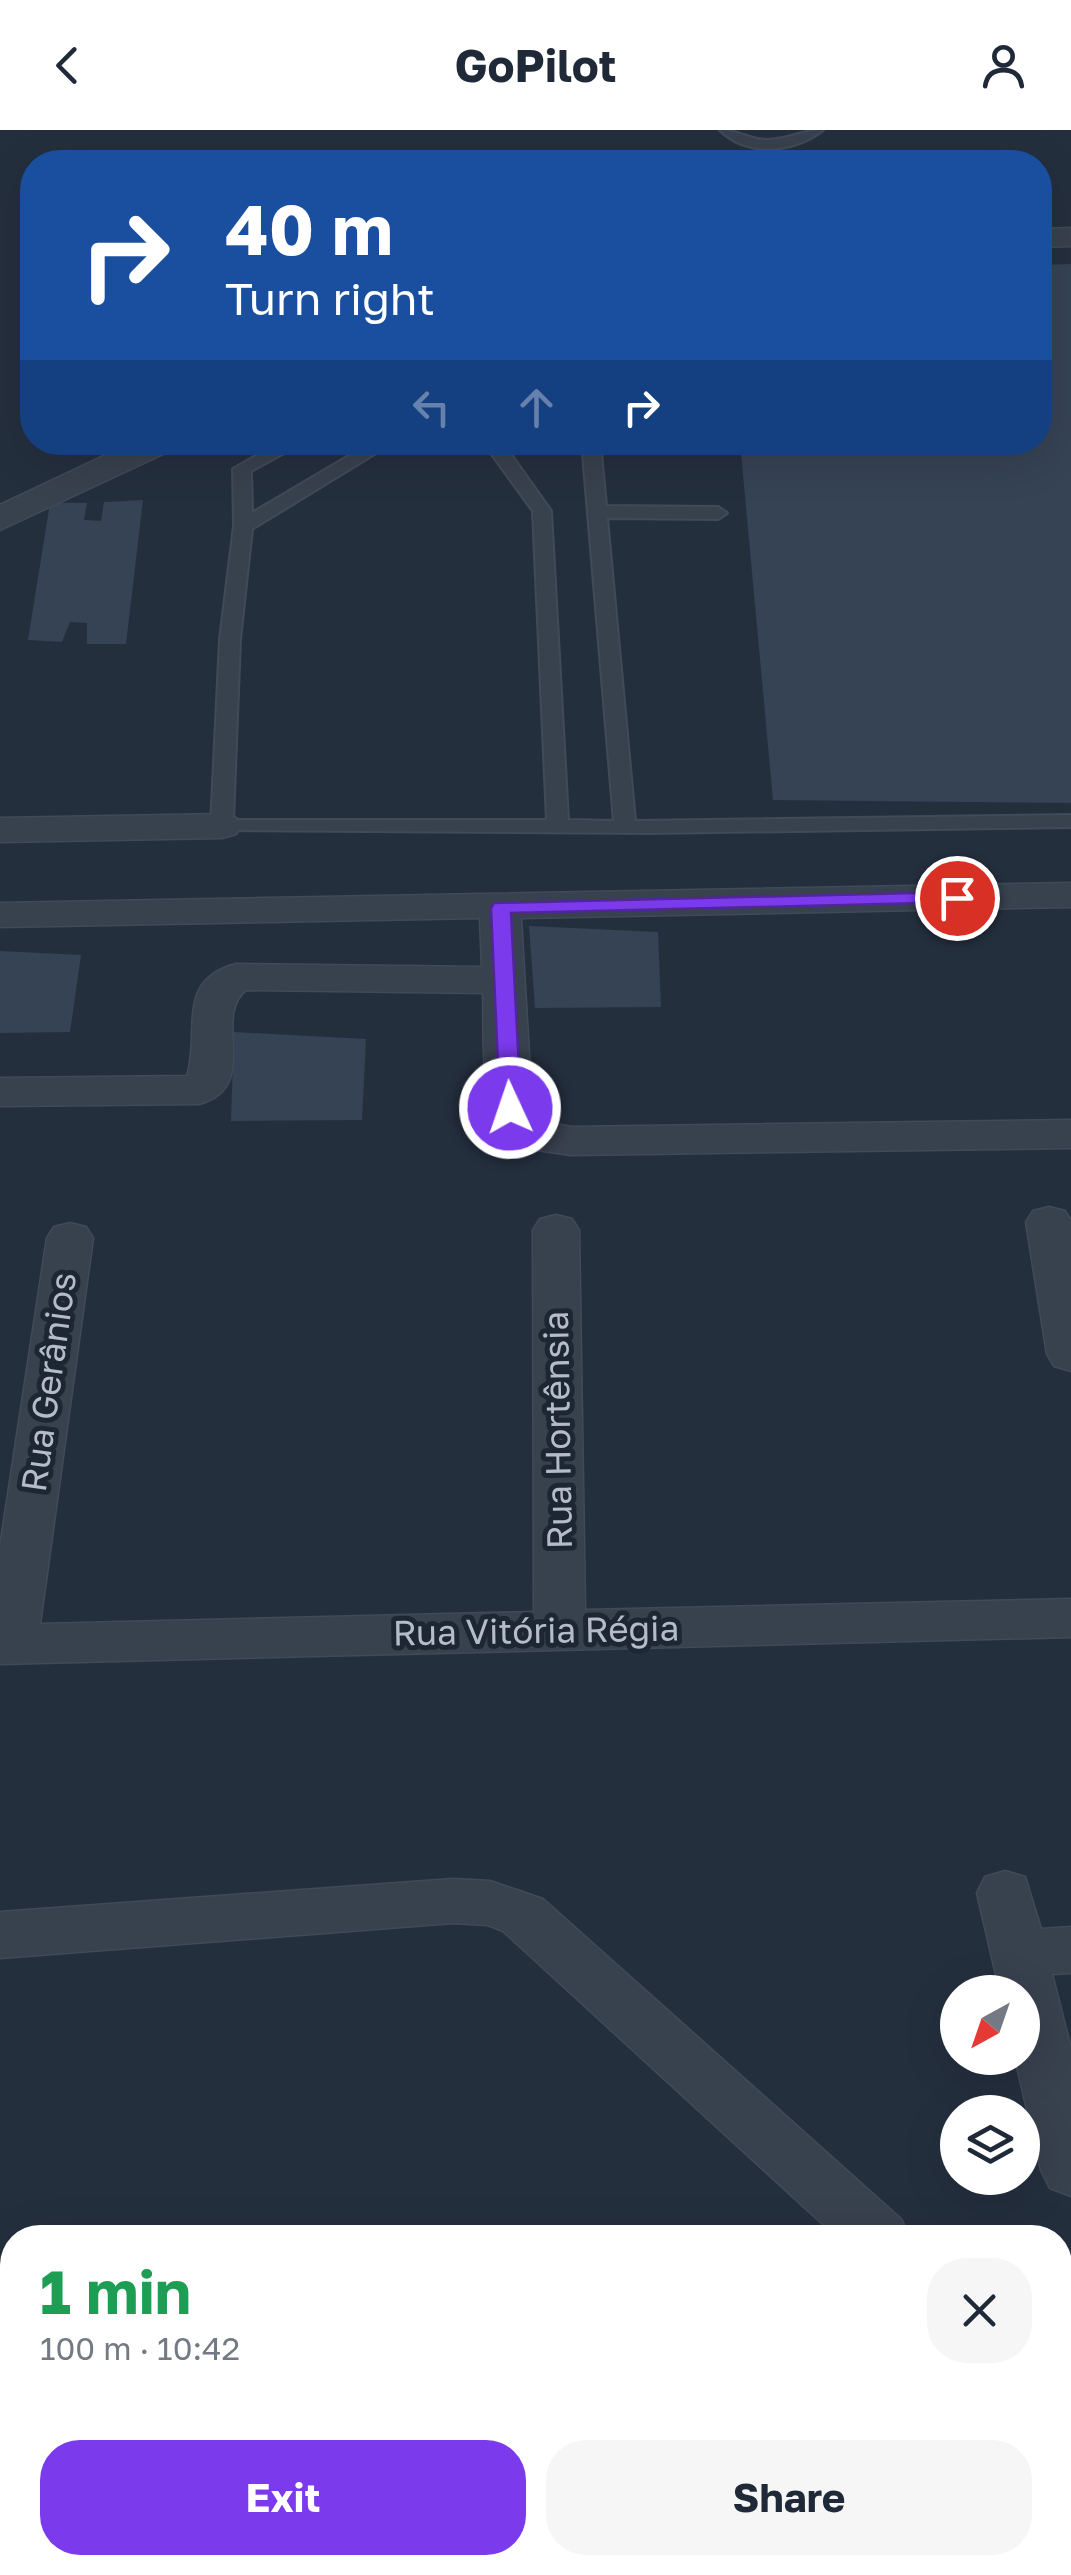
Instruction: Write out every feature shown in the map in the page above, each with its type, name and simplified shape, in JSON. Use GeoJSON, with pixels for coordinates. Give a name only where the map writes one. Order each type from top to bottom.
{"type":"FeatureCollection","features":[{"type":"Feature","properties":{"kind":"street"},"geometry":{"type":"LineString","coordinates":[[0,519],[135,455]]}},
{"type":"Feature","properties":{"kind":"street"},"geometry":{"type":"LineString","coordinates":[[0,830],[222,826]]}},
{"type":"Feature","properties":{"kind":"street"},"geometry":{"type":"LineString","coordinates":[[0,915],[1071,895]]}},
{"type":"Feature","properties":{"kind":"street"},"geometry":{"type":"LineString","coordinates":[[500,908],[510,1108],[528,1132],[570,1141],[1071,1134]]}},
{"type":"Feature","properties":{"kind":"street"},"geometry":{"type":"LineString","coordinates":[[0,1092],[199,1090],[210,1075],[214,996],[221,984],[236,977],[504,980]]}},
{"type":"Feature","properties":{"kind":"street"},"geometry":{"type":"LineString","coordinates":[[1049,1222],[1071,1354]]}},
{"type":"Feature","properties":{"kind":"street","name":"Rua Hortênsia"},"geometry":{"type":"LineString","coordinates":[[556,1230],[560,1630]]}},
{"type":"Feature","properties":{"kind":"street","name":"Rua Gerânios"},"geometry":{"type":"LineString","coordinates":[[5,1644],[70,1238]]}},
{"type":"Feature","properties":{"kind":"street","name":"Rua Vitória Régia"},"geometry":{"type":"LineString","coordinates":[[5,1644],[1071,1618]]}},
{"type":"Feature","properties":{"kind":"street"},"geometry":{"type":"LineString","coordinates":[[1005,1893],[1046,1952],[1071,2170]]}},
{"type":"Feature","properties":{"kind":"street"},"geometry":{"type":"LineString","coordinates":[[0,1934],[453,1901],[508,1907],[524,1914],[866,2225]]}},
{"type":"Feature","properties":{"kind":"lane"},"geometry":{"type":"LineString","coordinates":[[728,130],[750,144],[772,148],[815,130]]}},
{"type":"Feature","properties":{"kind":"lane"},"geometry":{"type":"LineString","coordinates":[[269,455],[242,469],[243,526],[230,639],[222,826],[625,827],[1071,821]]}},
{"type":"Feature","properties":{"kind":"lane"},"geometry":{"type":"LineString","coordinates":[[243,526],[364,455]]}},
{"type":"Feature","properties":{"kind":"lane"},"geometry":{"type":"LineString","coordinates":[[502,455],[542,510],[558,827]]}},
{"type":"Feature","properties":{"kind":"lane"},"geometry":{"type":"LineString","coordinates":[[592,455],[625,827]]}},
{"type":"Feature","properties":{"kind":"lane"},"geometry":{"type":"LineString","coordinates":[[599,512],[718,513]]}},
{"type":"Feature","properties":{"kind":"building"},"geometry":{"type":"Polygon","coordinates":[[[1071,264],[1071,803],[773,800],[741,455],[1052,455],[1052,265],[1071,264]]]}},
{"type":"Feature","properties":{"kind":"building"},"geometry":{"type":"Polygon","coordinates":[[[143,500],[126,644],[87,644],[87,623],[70,622],[62,642],[28,640],[50,503],[87,503],[84,520],[101,521],[104,502],[143,500]]]}},
{"type":"Feature","properties":{"kind":"building"},"geometry":{"type":"Polygon","coordinates":[[[529,926],[658,932],[661,1007],[535,1008],[529,926]]]}},
{"type":"Feature","properties":{"kind":"building"},"geometry":{"type":"Polygon","coordinates":[[[0,951],[81,955],[70,1032],[0,1033],[0,951]]]}},
{"type":"Feature","properties":{"kind":"building"},"geometry":{"type":"Polygon","coordinates":[[[234,1032],[366,1039],[362,1120],[231,1121],[234,1032]]]}},
{"type":"Feature","properties":{"kind":"route"},"geometry":{"type":"LineString","coordinates":[[510,1108],[500,908],[957,898]]}}]}
